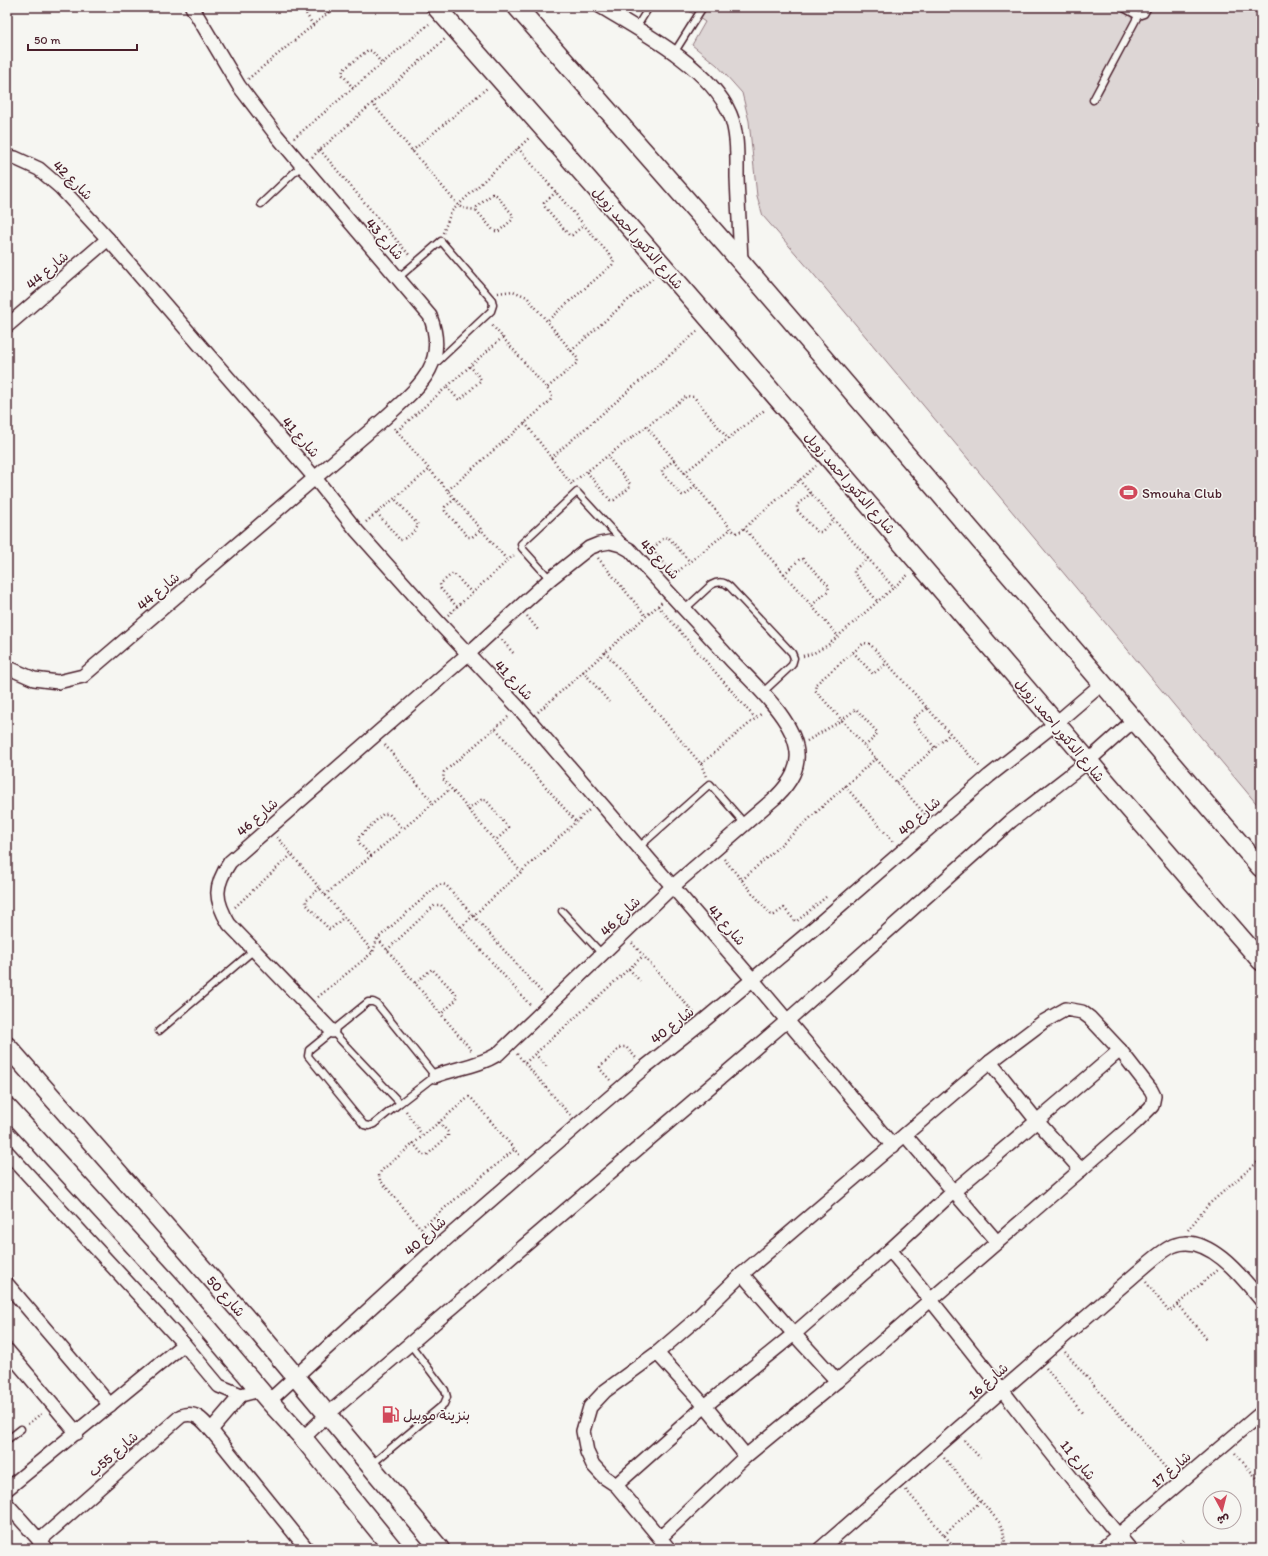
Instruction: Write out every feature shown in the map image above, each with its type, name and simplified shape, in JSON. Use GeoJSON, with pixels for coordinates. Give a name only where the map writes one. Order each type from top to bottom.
{"type":"FeatureCollection","features":[{"type":"Feature","properties":{"kind":"street","name":"شارع 43"},"geometry":{"type":"LineString","coordinates":[[192,7],[239,86],[301,166],[430,316],[435,328],[437,342],[435,356],[430,369],[411,394],[315,478]]}},
{"type":"Feature","properties":{"kind":"street"},"geometry":{"type":"LineString","coordinates":[[517,7],[741,262],[1261,868]]}},
{"type":"Feature","properties":{"kind":"street"},"geometry":{"type":"LineString","coordinates":[[601,7],[674,53],[708,81],[721,97],[730,115],[736,140],[741,262]]}},
{"type":"Feature","properties":{"kind":"street","name":"شارع الدكتور احمد زويل"},"geometry":{"type":"LineString","coordinates":[[439,10],[542,126],[920,565],[1087,762],[1261,961]]}},
{"type":"Feature","properties":{"kind":"street","name":"شارع 42"},"geometry":{"type":"LineString","coordinates":[[7,157],[15,158],[39,169],[61,188],[108,239]]}},
{"type":"Feature","properties":{"kind":"street","name":"شارع 44"},"geometry":{"type":"LineString","coordinates":[[7,326],[108,239]]}},
{"type":"Feature","properties":{"kind":"street","name":"شارع 41"},"geometry":{"type":"LineString","coordinates":[[108,239],[315,478],[357,531],[438,623],[518,707],[672,888],[788,1020],[893,1146]]}},
{"type":"Feature","properties":{"kind":"street","name":"شارع 44"},"geometry":{"type":"LineString","coordinates":[[7,666],[34,679],[58,682],[83,676],[315,478]]}},
{"type":"Feature","properties":{"kind":"street","name":"شارع 45"},"geometry":{"type":"LineString","coordinates":[[468,654],[550,579],[589,548],[610,542],[621,544],[630,550],[772,704],[793,735],[797,747]]}},
{"type":"Feature","properties":{"kind":"street","name":"شارع 46"},"geometry":{"type":"LineString","coordinates":[[332,1031],[229,924],[220,910],[217,893],[221,876],[230,862],[468,654]]}},
{"type":"Feature","properties":{"kind":"street","name":"شارع 40"},"geometry":{"type":"LineString","coordinates":[[264,1395],[295,1377],[437,1246],[645,1067],[702,1022],[989,776],[1055,724],[1103,683]]}},
{"type":"Feature","properties":{"kind":"street"},"geometry":{"type":"LineString","coordinates":[[303,1438],[328,1414],[788,1020],[1011,821],[1087,762],[1134,720]]}},
{"type":"Feature","properties":{"kind":"street","name":"شارع 46"},"geometry":{"type":"LineString","coordinates":[[435,1076],[482,1062],[498,1054],[672,888],[788,785],[794,774],[797,761],[797,747]]}},
{"type":"Feature","properties":{"kind":"street"},"geometry":{"type":"LineString","coordinates":[[660,1538],[746,1456],[837,1381],[1136,1122],[1152,1106],[1154,1096],[1151,1090],[1120,1050],[1090,1018],[1082,1012],[1066,1009],[1043,1022],[990,1062],[742,1274],[693,1322],[657,1353],[605,1391],[590,1407],[583,1432],[587,1452],[593,1465],[604,1477],[616,1485],[669,1549]]}},
{"type":"Feature","properties":{"kind":"street","name":"شارع 50"},"geometry":{"type":"LineString","coordinates":[[7,1046],[254,1327],[440,1549]]}},
{"type":"Feature","properties":{"kind":"street"},"geometry":{"type":"LineString","coordinates":[[616,1485],[705,1406],[794,1334],[890,1250],[953,1192],[1120,1050]]}},
{"type":"Feature","properties":{"kind":"street"},"geometry":{"type":"LineString","coordinates":[[990,1062],[1038,1121],[1081,1170]]}},
{"type":"Feature","properties":{"kind":"street"},"geometry":{"type":"LineString","coordinates":[[7,1107],[172,1287],[264,1395],[303,1438],[393,1549]]}},
{"type":"Feature","properties":{"kind":"street"},"geometry":{"type":"LineString","coordinates":[[905,1135],[997,1242]]}},
{"type":"Feature","properties":{"kind":"street"},"geometry":{"type":"LineString","coordinates":[[7,1152],[184,1344],[219,1386],[241,1395],[264,1395]]}},
{"type":"Feature","properties":{"kind":"street"},"geometry":{"type":"LineString","coordinates":[[1181,1243],[1189,1243],[1209,1251],[1226,1262],[1261,1300]]}},
{"type":"Feature","properties":{"kind":"street","name":"شارع 16"},"geometry":{"type":"LineString","coordinates":[[820,1549],[1138,1272],[1167,1249],[1181,1243]]}},
{"type":"Feature","properties":{"kind":"street","name":"شارع 11"},"geometry":{"type":"LineString","coordinates":[[890,1250],[931,1298],[1002,1390],[1130,1549]]}},
{"type":"Feature","properties":{"kind":"street"},"geometry":{"type":"LineString","coordinates":[[742,1274],[837,1381]]}},
{"type":"Feature","properties":{"kind":"street"},"geometry":{"type":"LineString","coordinates":[[7,1284],[110,1405]]}},
{"type":"Feature","properties":{"kind":"street"},"geometry":{"type":"LineString","coordinates":[[7,1489],[184,1344]]}},
{"type":"Feature","properties":{"kind":"street"},"geometry":{"type":"LineString","coordinates":[[7,1350],[76,1433]]}},
{"type":"Feature","properties":{"kind":"street"},"geometry":{"type":"LineString","coordinates":[[657,1353],[705,1406],[746,1456]]}},
{"type":"Feature","properties":{"kind":"street"},"geometry":{"type":"LineString","coordinates":[[211,1430],[241,1395]]}},
{"type":"Feature","properties":{"kind":"street","name":"شارع 55ب"},"geometry":{"type":"LineString","coordinates":[[43,1545],[181,1416],[187,1414],[197,1416],[202,1419],[307,1549]]}},
{"type":"Feature","properties":{"kind":"street","name":"شارع 17"},"geometry":{"type":"LineString","coordinates":[[1102,1549],[1261,1414]]}},
{"type":"Feature","properties":{"kind":"street"},"geometry":{"type":"LineString","coordinates":[[9,1509],[43,1545]]}},
{"type":"Feature","properties":{"kind":"lane"},"geometry":{"type":"LineString","coordinates":[[636,28],[649,7]]}},
{"type":"Feature","properties":{"kind":"lane"},"geometry":{"type":"LineString","coordinates":[[674,53],[703,7]]}},
{"type":"Feature","properties":{"kind":"lane"},"geometry":{"type":"LineString","coordinates":[[1122,7],[1138,16]]}},
{"type":"Feature","properties":{"kind":"lane"},"geometry":{"type":"LineString","coordinates":[[1093,100],[1138,16],[1144,14],[1148,7]]}},
{"type":"Feature","properties":{"kind":"lane"},"geometry":{"type":"LineString","coordinates":[[261,204],[301,166]]}},
{"type":"Feature","properties":{"kind":"lane"},"geometry":{"type":"LineString","coordinates":[[398,278],[440,241],[491,297],[493,302],[492,308],[485,316],[430,369]]}},
{"type":"Feature","properties":{"kind":"lane"},"geometry":{"type":"LineString","coordinates":[[550,579],[522,548],[522,543],[577,492],[630,550]]}},
{"type":"Feature","properties":{"kind":"lane"},"geometry":{"type":"LineString","coordinates":[[684,609],[711,585],[718,582],[727,584],[792,653],[794,658],[792,665],[762,693]]}},
{"type":"Feature","properties":{"kind":"lane"},"geometry":{"type":"LineString","coordinates":[[638,848],[710,784],[745,824]]}},
{"type":"Feature","properties":{"kind":"lane"},"geometry":{"type":"LineString","coordinates":[[562,911],[603,955]]}},
{"type":"Feature","properties":{"kind":"lane"},"geometry":{"type":"LineString","coordinates":[[159,1031],[254,950]]}},
{"type":"Feature","properties":{"kind":"lane"},"geometry":{"type":"LineString","coordinates":[[368,1002],[375,1002],[435,1076],[372,1125],[367,1126],[362,1124],[308,1056],[309,1050],[368,1002]]}},
{"type":"Feature","properties":{"kind":"lane"},"geometry":{"type":"LineString","coordinates":[[332,1031],[400,1103]]}},
{"type":"Feature","properties":{"kind":"lane"},"geometry":{"type":"LineString","coordinates":[[370,1465],[444,1404],[447,1397],[445,1390],[410,1344]]}},
{"type":"Feature","properties":{"kind":"lane"},"geometry":{"type":"LineString","coordinates":[[7,1440],[21,1429]]}},
{"type":"Feature","properties":{"kind":"path"},"geometry":{"type":"LineString","coordinates":[[302,7],[314,25]]}},
{"type":"Feature","properties":{"kind":"path"},"geometry":{"type":"LineString","coordinates":[[239,86],[335,7]]}},
{"type":"Feature","properties":{"kind":"path"},"geometry":{"type":"LineString","coordinates":[[285,146],[382,64],[439,10]]}},
{"type":"Feature","properties":{"kind":"path"},"geometry":{"type":"LineString","coordinates":[[301,166],[456,29]]}},
{"type":"Feature","properties":{"kind":"path"},"geometry":{"type":"LineString","coordinates":[[353,88],[342,74],[343,70],[368,50],[372,51],[382,64]]}},
{"type":"Feature","properties":{"kind":"path"},"geometry":{"type":"LineString","coordinates":[[412,150],[499,78]]}},
{"type":"Feature","properties":{"kind":"path"},"geometry":{"type":"LineString","coordinates":[[372,103],[458,205],[462,208],[476,210],[496,232],[500,231],[513,219],[512,214],[495,194],[490,195],[477,206],[476,210]]}},
{"type":"Feature","properties":{"kind":"path"},"geometry":{"type":"LineString","coordinates":[[440,241],[444,226],[451,212],[542,126]]}},
{"type":"Feature","properties":{"kind":"path"},"geometry":{"type":"LineString","coordinates":[[518,148],[614,262],[547,321]]}},
{"type":"Feature","properties":{"kind":"path"},"geometry":{"type":"LineString","coordinates":[[320,150],[415,263]]}},
{"type":"Feature","properties":{"kind":"path"},"geometry":{"type":"LineString","coordinates":[[556,192],[544,203],[544,206],[570,236],[584,225]]}},
{"type":"Feature","properties":{"kind":"path"},"geometry":{"type":"LineString","coordinates":[[571,351],[664,268]]}},
{"type":"Feature","properties":{"kind":"path"},"geometry":{"type":"LineString","coordinates":[[491,297],[497,293],[505,291],[513,291],[527,297],[577,358],[578,362],[547,388]]}},
{"type":"Feature","properties":{"kind":"path"},"geometry":{"type":"LineString","coordinates":[[448,490],[552,399],[552,393],[485,316]]}},
{"type":"Feature","properties":{"kind":"path"},"geometry":{"type":"LineString","coordinates":[[551,458],[710,321]]}},
{"type":"Feature","properties":{"kind":"path"},"geometry":{"type":"LineString","coordinates":[[397,431],[503,337]]}},
{"type":"Feature","properties":{"kind":"path"},"geometry":{"type":"LineString","coordinates":[[447,387],[458,399],[461,399],[481,380],[470,366]]}},
{"type":"Feature","properties":{"kind":"path"},"geometry":{"type":"LineString","coordinates":[[571,484],[646,426],[690,395],[694,397],[728,439]]}},
{"type":"Feature","properties":{"kind":"path"},"geometry":{"type":"LineString","coordinates":[[684,473],[777,400]]}},
{"type":"Feature","properties":{"kind":"path"},"geometry":{"type":"LineString","coordinates":[[385,418],[508,560]]}},
{"type":"Feature","properties":{"kind":"path"},"geometry":{"type":"LineString","coordinates":[[525,423],[577,492]]}},
{"type":"Feature","properties":{"kind":"path"},"geometry":{"type":"LineString","coordinates":[[646,426],[731,530],[736,533],[744,528],[827,457]]}},
{"type":"Feature","properties":{"kind":"path"},"geometry":{"type":"LineString","coordinates":[[587,472],[610,500],[614,500],[629,488],[630,484],[607,456]]}},
{"type":"Feature","properties":{"kind":"path"},"geometry":{"type":"LineString","coordinates":[[674,460],[662,470],[662,473],[682,495],[685,495],[695,486]]}},
{"type":"Feature","properties":{"kind":"path"},"geometry":{"type":"LineString","coordinates":[[357,531],[430,469]]}},
{"type":"Feature","properties":{"kind":"path"},"geometry":{"type":"LineString","coordinates":[[800,480],[894,588]]}},
{"type":"Feature","properties":{"kind":"path"},"geometry":{"type":"LineString","coordinates":[[811,493],[798,505],[797,509],[817,532],[821,532],[834,520]]}},
{"type":"Feature","properties":{"kind":"path"},"geometry":{"type":"LineString","coordinates":[[455,498],[445,507],[445,510],[468,537],[472,537],[482,529]]}},
{"type":"Feature","properties":{"kind":"path"},"geometry":{"type":"LineString","coordinates":[[377,513],[400,540],[404,539],[416,529],[418,525],[395,499]]}},
{"type":"Feature","properties":{"kind":"path"},"geometry":{"type":"LineString","coordinates":[[744,528],[838,636]]}},
{"type":"Feature","properties":{"kind":"path"},"geometry":{"type":"LineString","coordinates":[[662,584],[731,530]]}},
{"type":"Feature","properties":{"kind":"path"},"geometry":{"type":"LineString","coordinates":[[674,575],[652,549],[664,538],[668,538],[690,562]]}},
{"type":"Feature","properties":{"kind":"path"},"geometry":{"type":"LineString","coordinates":[[438,623],[522,548]]}},
{"type":"Feature","properties":{"kind":"path"},"geometry":{"type":"LineString","coordinates":[[589,548],[646,616]]}},
{"type":"Feature","properties":{"kind":"path"},"geometry":{"type":"LineString","coordinates":[[868,558],[854,570],[854,575],[878,602]]}},
{"type":"Feature","properties":{"kind":"path"},"geometry":{"type":"LineString","coordinates":[[784,574],[802,559],[828,586],[828,590],[812,606]]}},
{"type":"Feature","properties":{"kind":"path"},"geometry":{"type":"LineString","coordinates":[[794,658],[814,653],[828,645],[920,565]]}},
{"type":"Feature","properties":{"kind":"path"},"geometry":{"type":"LineString","coordinates":[[457,607],[441,589],[440,584],[452,574],[455,574],[472,593]]}},
{"type":"Feature","properties":{"kind":"path"},"geometry":{"type":"LineString","coordinates":[[529,720],[671,594]]}},
{"type":"Feature","properties":{"kind":"path"},"geometry":{"type":"LineString","coordinates":[[658,606],[755,718]]}},
{"type":"Feature","properties":{"kind":"path"},"geometry":{"type":"LineString","coordinates":[[493,631],[515,655]]}},
{"type":"Feature","properties":{"kind":"path"},"geometry":{"type":"LineString","coordinates":[[934,824],[815,690],[816,684],[864,643],[868,643],[989,776]]}},
{"type":"Feature","properties":{"kind":"path"},"geometry":{"type":"LineString","coordinates":[[605,652],[701,764],[772,704]]}},
{"type":"Feature","properties":{"kind":"path"},"geometry":{"type":"LineString","coordinates":[[853,652],[873,674],[887,663]]}},
{"type":"Feature","properties":{"kind":"path"},"geometry":{"type":"LineString","coordinates":[[583,671],[609,702]]}},
{"type":"Feature","properties":{"kind":"path"},"geometry":{"type":"LineString","coordinates":[[518,707],[496,729],[444,772],[442,776],[443,781],[521,872]]}},
{"type":"Feature","properties":{"kind":"path"},"geometry":{"type":"LineString","coordinates":[[927,708],[914,718],[914,722],[935,748]]}},
{"type":"Feature","properties":{"kind":"path"},"geometry":{"type":"LineString","coordinates":[[797,747],[842,720],[853,709],[857,710],[877,732],[876,736],[865,746]]}},
{"type":"Feature","properties":{"kind":"path"},"geometry":{"type":"LineString","coordinates":[[496,729],[576,822]]}},
{"type":"Feature","properties":{"kind":"path"},"geometry":{"type":"LineString","coordinates":[[376,734],[433,803]]}},
{"type":"Feature","properties":{"kind":"path"},"geometry":{"type":"LineString","coordinates":[[897,782],[950,734]]}},
{"type":"Feature","properties":{"kind":"path"},"geometry":{"type":"LineString","coordinates":[[742,880],[876,758]]}},
{"type":"Feature","properties":{"kind":"path"},"geometry":{"type":"LineString","coordinates":[[845,786],[901,853]]}},
{"type":"Feature","properties":{"kind":"path"},"geometry":{"type":"LineString","coordinates":[[325,895],[450,789]]}},
{"type":"Feature","properties":{"kind":"path"},"geometry":{"type":"LineString","coordinates":[[468,810],[481,800],[486,800],[508,827],[507,830],[494,841]]}},
{"type":"Feature","properties":{"kind":"path"},"geometry":{"type":"LineString","coordinates":[[461,927],[598,802]]}},
{"type":"Feature","properties":{"kind":"path"},"geometry":{"type":"LineString","coordinates":[[371,856],[359,843],[358,838],[383,814],[389,814],[403,829]]}},
{"type":"Feature","properties":{"kind":"path"},"geometry":{"type":"LineString","coordinates":[[269,828],[373,952]]}},
{"type":"Feature","properties":{"kind":"path"},"geometry":{"type":"LineString","coordinates":[[887,846],[893,842]]}},
{"type":"Feature","properties":{"kind":"path"},"geometry":{"type":"LineString","coordinates":[[716,850],[771,915],[781,908],[784,908],[796,921],[798,921],[828,896]]}},
{"type":"Feature","properties":{"kind":"path"},"geometry":{"type":"LineString","coordinates":[[225,917],[292,854]]}},
{"type":"Feature","properties":{"kind":"path"},"geometry":{"type":"LineString","coordinates":[[307,1006],[373,952],[377,939],[439,884],[446,885],[552,1003]]}},
{"type":"Feature","properties":{"kind":"path"},"geometry":{"type":"LineString","coordinates":[[320,888],[307,900],[306,904],[329,929],[331,929],[344,917]]}},
{"type":"Feature","properties":{"kind":"path"},"geometry":{"type":"LineString","coordinates":[[387,950],[437,905],[443,906],[539,1015]]}},
{"type":"Feature","properties":{"kind":"path"},"geometry":{"type":"LineString","coordinates":[[624,934],[702,1022]]}},
{"type":"Feature","properties":{"kind":"path"},"geometry":{"type":"LineString","coordinates":[[377,939],[482,1062]]}},
{"type":"Feature","properties":{"kind":"path"},"geometry":{"type":"LineString","coordinates":[[525,1063],[643,956]]}},
{"type":"Feature","properties":{"kind":"path"},"geometry":{"type":"LineString","coordinates":[[415,983],[432,969],[456,994],[456,1000],[441,1014]]}},
{"type":"Feature","properties":{"kind":"path"},"geometry":{"type":"LineString","coordinates":[[629,969],[640,981]]}},
{"type":"Feature","properties":{"kind":"path"},"geometry":{"type":"LineString","coordinates":[[509,1044],[578,1125]]}},
{"type":"Feature","properties":{"kind":"path"},"geometry":{"type":"LineString","coordinates":[[620,1089],[600,1068],[621,1047],[627,1048],[645,1067]]}},
{"type":"Feature","properties":{"kind":"path"},"geometry":{"type":"LineString","coordinates":[[535,1054],[546,1067]]}},
{"type":"Feature","properties":{"kind":"path"},"geometry":{"type":"LineString","coordinates":[[437,1246],[380,1180],[379,1176],[381,1170],[466,1098],[470,1098],[529,1167]]}},
{"type":"Feature","properties":{"kind":"path"},"geometry":{"type":"LineString","coordinates":[[400,1103],[422,1135]]}},
{"type":"Feature","properties":{"kind":"path"},"geometry":{"type":"LineString","coordinates":[[413,1143],[423,1155],[427,1155],[448,1137],[448,1132],[439,1122]]}},
{"type":"Feature","properties":{"kind":"path"},"geometry":{"type":"LineString","coordinates":[[421,1228],[515,1149]]}},
{"type":"Feature","properties":{"kind":"path"},"geometry":{"type":"LineString","coordinates":[[1181,1243],[1188,1230],[1208,1205],[1261,1159]]}},
{"type":"Feature","properties":{"kind":"path"},"geometry":{"type":"LineString","coordinates":[[1138,1272],[1169,1312],[1226,1262]]}},
{"type":"Feature","properties":{"kind":"path"},"geometry":{"type":"LineString","coordinates":[[1177,1304],[1207,1339]]}},
{"type":"Feature","properties":{"kind":"path"},"geometry":{"type":"LineString","coordinates":[[1057,1343],[1179,1483]]}},
{"type":"Feature","properties":{"kind":"path"},"geometry":{"type":"LineString","coordinates":[[1038,1359],[1083,1414]]}},
{"type":"Feature","properties":{"kind":"path"},"geometry":{"type":"LineString","coordinates":[[21,1429],[53,1404]]}},
{"type":"Feature","properties":{"kind":"path"},"geometry":{"type":"LineString","coordinates":[[956,1430],[980,1458]]}},
{"type":"Feature","properties":{"kind":"path"},"geometry":{"type":"LineString","coordinates":[[1226,1443],[1261,1483]]}},
{"type":"Feature","properties":{"kind":"path"},"geometry":{"type":"LineString","coordinates":[[936,1448],[999,1522],[1003,1530],[1006,1549]]}},
{"type":"Feature","properties":{"kind":"path"},"geometry":{"type":"LineString","coordinates":[[898,1480],[956,1549]]}},
{"type":"Feature","properties":{"kind":"path"},"geometry":{"type":"LineString","coordinates":[[944,1536],[981,1501]]}},
{"type":"Feature","properties":{"kind":"path"},"geometry":{"type":"LineString","coordinates":[[1174,1549],[1185,1539]]}},
{"type":"Feature","properties":{"kind":"shaded area","name":"Smouha Club"},"geometry":{"type":"Polygon","coordinates":[[[683,7],[1261,7],[1261,809],[810,270],[763,216],[757,196],[749,121],[742,93],[717,65],[692,45],[705,22],[683,7]]]}},
{"type":"Feature","properties":{"kind":"place","name":"Smouha Club"},"geometry":{"type":"Point","coordinates":[1129,493]}},
{"type":"Feature","properties":{"kind":"place","name":"بنزينة موبيل"},"geometry":{"type":"Point","coordinates":[390,1415]}}]}
